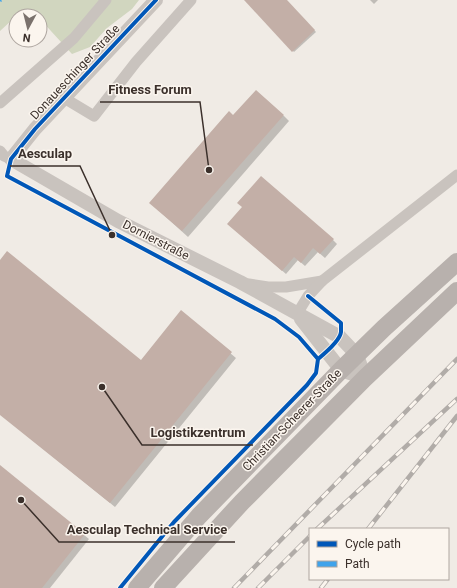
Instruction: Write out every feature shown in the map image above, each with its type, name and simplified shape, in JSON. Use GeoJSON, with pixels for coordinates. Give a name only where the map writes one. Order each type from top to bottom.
{"type":"FeatureCollection","features":[{"type":"Feature","properties":{"kind":"main road","name":"Christian-Scheerer-Straße"},"geometry":{"type":"LineString","coordinates":[[137,588],[199,516],[341,370],[457,262]]}},
{"type":"Feature","properties":{"kind":"main road","name":"Christian-Scheerer-Straße"},"geometry":{"type":"LineString","coordinates":[[163,588],[242,502],[365,378],[457,291]]}},
{"type":"Feature","properties":{"kind":"street"},"geometry":{"type":"LineString","coordinates":[[0,102],[74,38],[106,0]]}},
{"type":"Feature","properties":{"kind":"street","name":"Donaueschinger Straße"},"geometry":{"type":"LineString","coordinates":[[6,155],[35,129],[156,0]]}},
{"type":"Feature","properties":{"kind":"street"},"geometry":{"type":"LineString","coordinates":[[64,98],[94,116],[136,62],[191,0]]}},
{"type":"Feature","properties":{"kind":"street","name":"Dornierstraße"},"geometry":{"type":"LineString","coordinates":[[6,155],[118,221],[240,282],[340,337],[357,354],[365,378]]}},
{"type":"Feature","properties":{"kind":"street","name":"Dornierstraße"},"geometry":{"type":"LineString","coordinates":[[297,314],[308,296],[322,281],[457,175]]}},
{"type":"Feature","properties":{"kind":"street","name":"Dornierstraße"},"geometry":{"type":"LineString","coordinates":[[240,282],[268,287],[286,287],[322,281]]}},
{"type":"Feature","properties":{"kind":"street","name":"Dornierstraße"},"geometry":{"type":"LineString","coordinates":[[297,314],[341,370]]}},
{"type":"Feature","properties":{"kind":"street"},"geometry":{"type":"LineString","coordinates":[[341,370],[365,378]]}},
{"type":"Feature","properties":{"kind":"green space"},"geometry":{"type":"Polygon","coordinates":[[[0,0],[139,0],[132,9],[107,28],[90,47],[72,54],[48,28],[48,8],[8,8],[8,24],[0,31],[0,0]]]}},
{"type":"Feature","properties":{"kind":"building"},"geometry":{"type":"Polygon","coordinates":[[[244,0],[287,0],[315,30],[292,52],[244,0]]]}},
{"type":"Feature","properties":{"kind":"building"},"geometry":{"type":"Polygon","coordinates":[[[256,90],[284,115],[182,231],[149,203],[229,111],[233,115],[256,90]]]}},
{"type":"Feature","properties":{"kind":"building"},"geometry":{"type":"Polygon","coordinates":[[[261,176],[334,239],[320,254],[313,248],[301,263],[294,257],[282,271],[227,224],[242,207],[237,203],[261,176]]]}},
{"type":"Feature","properties":{"kind":"building"},"geometry":{"type":"Polygon","coordinates":[[[7,251],[141,360],[181,310],[232,352],[110,503],[0,415],[0,260],[7,251]]]}},
{"type":"Feature","properties":{"kind":"building"},"geometry":{"type":"Polygon","coordinates":[[[0,465],[85,534],[42,588],[0,588],[0,465]]]}},
{"type":"Feature","properties":{"kind":"railway"},"geometry":{"type":"LineString","coordinates":[[234,588],[457,359]]}},
{"type":"Feature","properties":{"kind":"railway"},"geometry":{"type":"LineString","coordinates":[[318,528],[457,399]]}},
{"type":"Feature","properties":{"kind":"railway"},"geometry":{"type":"LineString","coordinates":[[369,528],[457,416]]}},
{"type":"Feature","properties":{"kind":"railway"},"geometry":{"type":"LineString","coordinates":[[258,588],[309,537]]}},
{"type":"Feature","properties":{"kind":"railway"},"geometry":{"type":"LineString","coordinates":[[321,588],[327,580]]}},
{"type":"Feature","properties":{"kind":"cycle path"},"geometry":{"type":"LineString","coordinates":[[156,0],[35,129],[11,159],[7,176],[275,319],[299,337],[318,359]]}},
{"type":"Feature","properties":{"kind":"cycle path"},"geometry":{"type":"LineString","coordinates":[[120,588],[174,522],[307,385],[316,373],[318,359],[340,336],[341,323],[308,296]]}},
{"type":"Feature","properties":{"kind":"place","name":"Fitness Forum"},"geometry":{"type":"Point","coordinates":[209,170]}},
{"type":"Feature","properties":{"kind":"place","name":"Aesculap"},"geometry":{"type":"Point","coordinates":[112,235]}},
{"type":"Feature","properties":{"kind":"place","name":"Logistikzentrum"},"geometry":{"type":"Point","coordinates":[102,387]}},
{"type":"Feature","properties":{"kind":"place","name":"Aesculap Technical Service"},"geometry":{"type":"Point","coordinates":[21,500]}}]}
